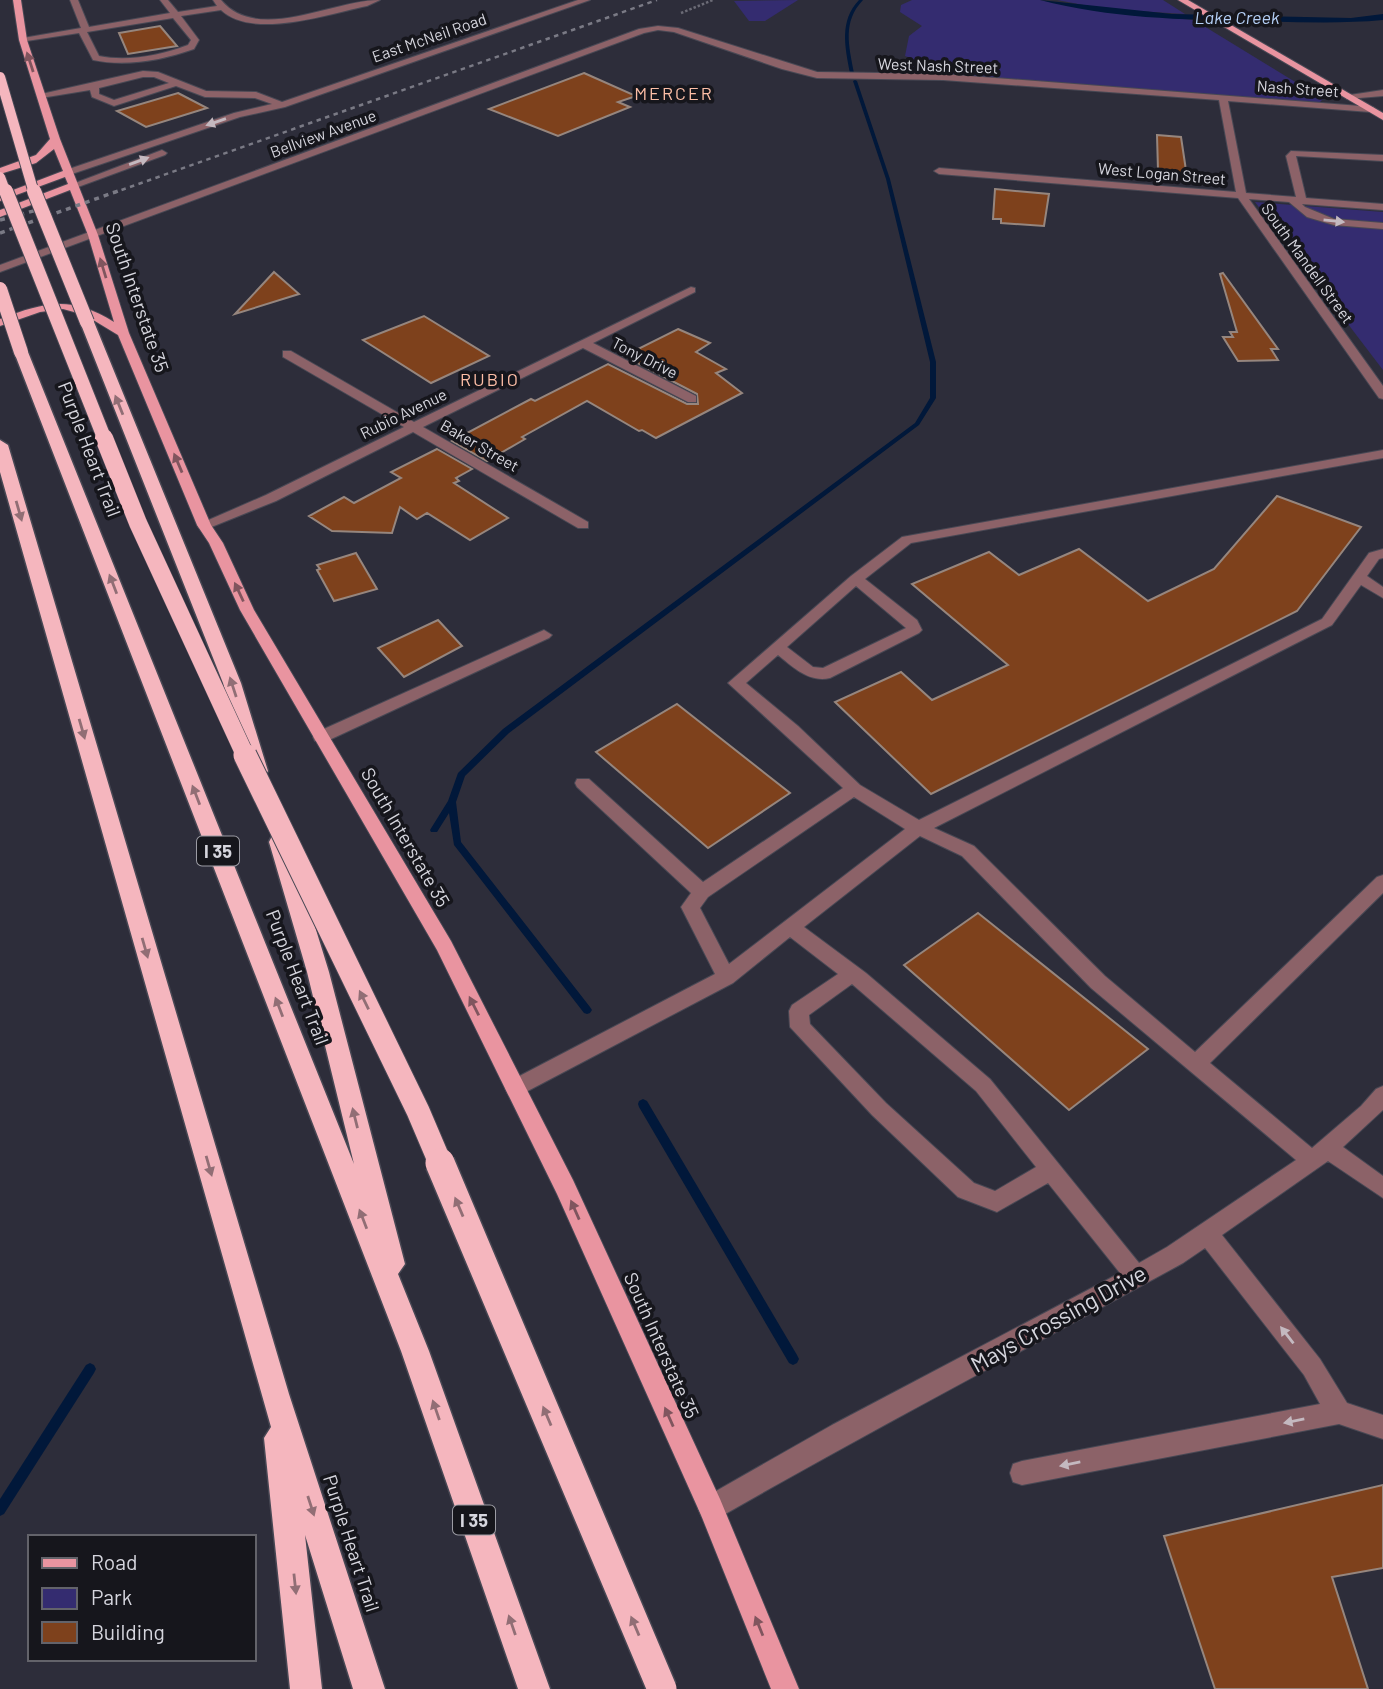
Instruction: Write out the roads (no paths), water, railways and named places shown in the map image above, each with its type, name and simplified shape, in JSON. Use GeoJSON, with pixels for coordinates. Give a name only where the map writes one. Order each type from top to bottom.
{"type":"FeatureCollection","features":[{"type":"Feature","properties":{"kind":"highway"},"geometry":{"type":"LineString","coordinates":[[0,77],[29,180],[232,682],[318,972],[415,1351]]}},
{"type":"Feature","properties":{"kind":"highway"},"geometry":{"type":"LineString","coordinates":[[0,177],[138,523],[222,708],[418,1111],[662,1689]]}},
{"type":"Feature","properties":{"kind":"highway","name":"Purple Heart Trail"},"geometry":{"type":"LineString","coordinates":[[0,289],[21,352],[415,1351],[534,1689]]}},
{"type":"Feature","properties":{"kind":"highway","name":"Purple Heart Trail"},"geometry":{"type":"LineString","coordinates":[[0,445],[275,1394],[369,1689]]}},
{"type":"Feature","properties":{"kind":"highway"},"geometry":{"type":"LineString","coordinates":[[275,1394],[306,1689]]}},
{"type":"Feature","properties":{"kind":"main road","name":"South Interstate 35"},"geometry":{"type":"LineString","coordinates":[[17,0],[23,40],[55,139],[93,235],[123,333],[204,526],[216,543],[247,610],[444,946],[565,1187],[711,1508],[785,1689]]}},
{"type":"Feature","properties":{"kind":"main road"},"geometry":{"type":"LineString","coordinates":[[1182,0],[1383,117]]}},
{"type":"Feature","properties":{"kind":"main road"},"geometry":{"type":"LineString","coordinates":[[0,171],[41,158],[51,150],[55,139]]}},
{"type":"Feature","properties":{"kind":"main road"},"geometry":{"type":"LineString","coordinates":[[0,198],[69,172]]}},
{"type":"Feature","properties":{"kind":"main road"},"geometry":{"type":"LineString","coordinates":[[0,214],[75,185]]}},
{"type":"Feature","properties":{"kind":"main road"},"geometry":{"type":"LineString","coordinates":[[0,323],[38,309],[74,306],[91,312],[123,333]]}},
{"type":"Feature","properties":{"kind":"street"},"geometry":{"type":"LineString","coordinates":[[74,0],[96,58],[102,60],[132,60],[191,47],[195,40],[164,0]]}},
{"type":"Feature","properties":{"kind":"street"},"geometry":{"type":"LineString","coordinates":[[23,40],[176,15],[220,4],[233,16],[245,20],[277,19],[367,4],[376,0]]}},
{"type":"Feature","properties":{"kind":"street","name":"East McNeil Road"},"geometry":{"type":"LineString","coordinates":[[69,172],[237,115],[282,105],[586,0]]}},
{"type":"Feature","properties":{"kind":"street","name":"West Nash Street"},"geometry":{"type":"LineString","coordinates":[[658,27],[817,75],[943,77],[1223,99]]}},
{"type":"Feature","properties":{"kind":"street","name":"Bellview Avenue"},"geometry":{"type":"LineString","coordinates":[[0,268],[658,27]]}},
{"type":"Feature","properties":{"kind":"street"},"geometry":{"type":"LineString","coordinates":[[102,60],[114,82]]}},
{"type":"Feature","properties":{"kind":"street"},"geometry":{"type":"LineString","coordinates":[[41,95],[94,87],[143,74],[155,74],[205,94],[256,95],[282,105]]}},
{"type":"Feature","properties":{"kind":"street"},"geometry":{"type":"LineString","coordinates":[[94,87],[95,94],[114,103],[176,83]]}},
{"type":"Feature","properties":{"kind":"street"},"geometry":{"type":"LineString","coordinates":[[1347,96],[1383,93]]}},
{"type":"Feature","properties":{"kind":"street","name":"Nash Street"},"geometry":{"type":"LineString","coordinates":[[1223,99],[1370,109]]}},
{"type":"Feature","properties":{"kind":"street","name":"South Mandell Street"},"geometry":{"type":"LineString","coordinates":[[1223,99],[1242,196],[1383,395]]}},
{"type":"Feature","properties":{"kind":"street","name":"East McNeil Road"},"geometry":{"type":"LineString","coordinates":[[75,185],[250,121],[282,105]]}},
{"type":"Feature","properties":{"kind":"street"},"geometry":{"type":"LineString","coordinates":[[1383,158],[1294,153],[1291,156],[1301,211],[1315,218],[1383,226]]}},
{"type":"Feature","properties":{"kind":"street","name":"West Logan Street"},"geometry":{"type":"LineString","coordinates":[[939,171],[1383,207]]}},
{"type":"Feature","properties":{"kind":"street","name":"Rubio Avenue"},"geometry":{"type":"LineString","coordinates":[[204,526],[271,498],[691,290]]}},
{"type":"Feature","properties":{"kind":"street","name":"Tony Drive"},"geometry":{"type":"LineString","coordinates":[[583,344],[692,399]]}},
{"type":"Feature","properties":{"kind":"street","name":"Baker Street"},"geometry":{"type":"LineString","coordinates":[[287,354],[583,525]]}},
{"type":"Feature","properties":{"kind":"street"},"geometry":{"type":"LineString","coordinates":[[1383,454],[907,540],[856,579],[736,682],[854,789],[918,828],[968,851],[1098,982],[1196,1064],[1319,1155],[1383,1188]]}},
{"type":"Feature","properties":{"kind":"street"},"geometry":{"type":"LineString","coordinates":[[515,1088],[726,977],[918,828],[1327,622],[1374,556],[1383,553]]}},
{"type":"Feature","properties":{"kind":"street"},"geometry":{"type":"LineString","coordinates":[[1359,578],[1383,593]]}},
{"type":"Feature","properties":{"kind":"street"},"geometry":{"type":"LineString","coordinates":[[778,647],[808,671],[825,674],[914,630],[912,623],[856,579]]}},
{"type":"Feature","properties":{"kind":"street"},"geometry":{"type":"LineString","coordinates":[[321,737],[544,635]]}},
{"type":"Feature","properties":{"kind":"street"},"geometry":{"type":"LineString","coordinates":[[583,783],[702,892]]}},
{"type":"Feature","properties":{"kind":"street"},"geometry":{"type":"LineString","coordinates":[[726,977],[690,907],[702,892],[854,789]]}},
{"type":"Feature","properties":{"kind":"street"},"geometry":{"type":"LineString","coordinates":[[1196,1064],[1383,882]]}},
{"type":"Feature","properties":{"kind":"street"},"geometry":{"type":"LineString","coordinates":[[790,927],[852,974],[983,1084],[1136,1276]]}},
{"type":"Feature","properties":{"kind":"street"},"geometry":{"type":"LineString","coordinates":[[852,974],[799,1011],[800,1027],[880,1109],[966,1191],[997,1202],[1051,1170]]}},
{"type":"Feature","properties":{"kind":"street","name":"Mays Crossing Drive"},"geometry":{"type":"LineString","coordinates":[[711,1508],[841,1434],[1007,1348],[1175,1255],[1319,1155],[1368,1112],[1383,1095]]}},
{"type":"Feature","properties":{"kind":"street"},"geometry":{"type":"LineString","coordinates":[[1206,1232],[1312,1367],[1339,1412]]}},
{"type":"Feature","properties":{"kind":"street"},"geometry":{"type":"LineString","coordinates":[[1023,1473],[1339,1412],[1383,1427]]}},
{"type":"Feature","properties":{"kind":"water","name":"Lake Creek"},"geometry":{"type":"Polygon","coordinates":[[[1040,0],[1172,14],[1351,18],[1383,14],[1383,20],[1318,22],[1173,19],[1092,11],[1040,0]]]}},
{"type":"Feature","properties":{"kind":"waterway"},"geometry":{"type":"LineString","coordinates":[[852,73],[847,24],[854,7],[861,0]]}},
{"type":"Feature","properties":{"kind":"waterway"},"geometry":{"type":"LineString","coordinates":[[452,802],[461,775],[506,731],[917,424],[933,398],[933,362],[888,179],[855,81]]}},
{"type":"Feature","properties":{"kind":"waterway"},"geometry":{"type":"LineString","coordinates":[[434,830],[452,802]]}},
{"type":"Feature","properties":{"kind":"waterway"},"geometry":{"type":"LineString","coordinates":[[452,802],[457,843],[587,1010]]}},
{"type":"Feature","properties":{"kind":"waterway"},"geometry":{"type":"LineString","coordinates":[[643,1104],[793,1359]]}},
{"type":"Feature","properties":{"kind":"waterway"},"geometry":{"type":"LineString","coordinates":[[0,1510],[90,1369]]}},
{"type":"Feature","properties":{"kind":"railway"},"geometry":{"type":"LineString","coordinates":[[113,193],[657,0]]}},
{"type":"Feature","properties":{"kind":"railway"},"geometry":{"type":"LineString","coordinates":[[0,233],[118,191]]}},
{"type":"Feature","properties":{"kind":"railway"},"geometry":{"type":"LineString","coordinates":[[0,220],[37,210]]}},
{"type":"Feature","properties":{"kind":"district","name":"MERCER"},"geometry":{"type":"Point","coordinates":[674,93]}},
{"type":"Feature","properties":{"kind":"district","name":"RUBIO"},"geometry":{"type":"Point","coordinates":[490,379]}}]}
